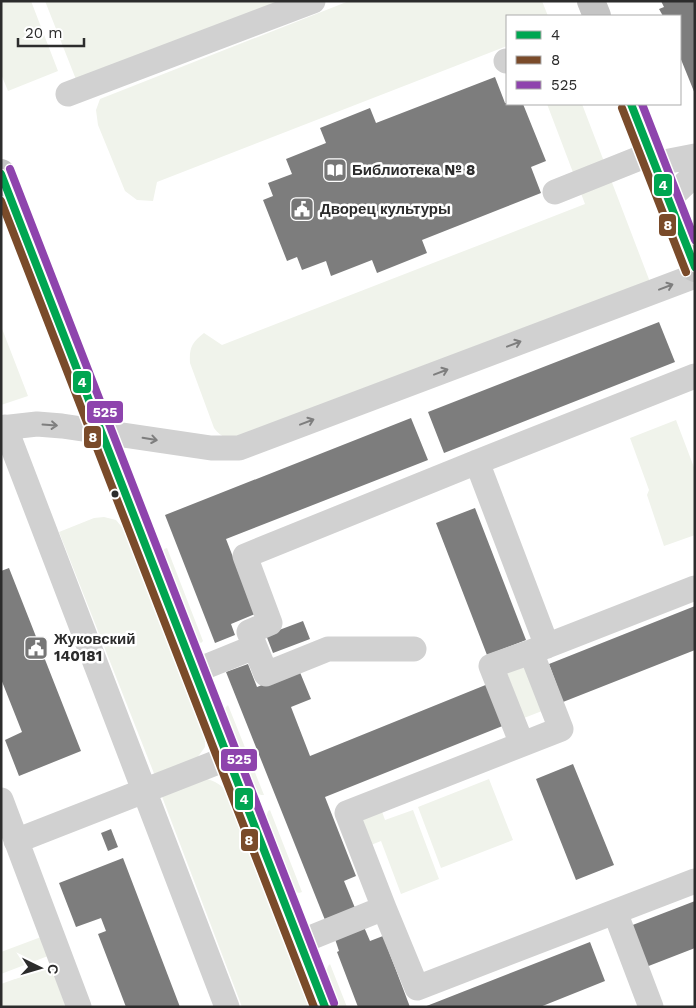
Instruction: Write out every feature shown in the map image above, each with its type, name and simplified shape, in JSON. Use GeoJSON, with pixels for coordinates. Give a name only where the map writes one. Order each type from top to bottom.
{"type":"FeatureCollection","features":[{"type":"Feature","properties":{"kind":"main road"},"geometry":{"type":"LineString","coordinates":[[591,1],[597,15]]}},
{"type":"Feature","properties":{"kind":"main road"},"geometry":{"type":"LineString","coordinates":[[631,105],[695,268]]}},
{"type":"Feature","properties":{"kind":"main road"},"geometry":{"type":"LineString","coordinates":[[1,173],[7,210],[102,432],[325,1007]]}},
{"type":"Feature","properties":{"kind":"street"},"geometry":{"type":"LineString","coordinates":[[68,94],[313,1]]}},
{"type":"Feature","properties":{"kind":"street"},"geometry":{"type":"LineString","coordinates":[[555,192],[652,159],[695,156]]}},
{"type":"Feature","properties":{"kind":"street"},"geometry":{"type":"LineString","coordinates":[[668,200],[695,174]]}},
{"type":"Feature","properties":{"kind":"street"},"geometry":{"type":"LineString","coordinates":[[227,1007],[3,428],[37,424],[62,426],[211,448],[239,448],[695,276]]}},
{"type":"Feature","properties":{"kind":"street"},"geometry":{"type":"LineString","coordinates":[[414,649],[328,650],[266,674],[249,632],[270,623],[245,556],[695,376]]}},
{"type":"Feature","properties":{"kind":"street"},"geometry":{"type":"LineString","coordinates":[[476,462],[539,649],[561,729],[347,813],[417,988],[695,881]]}},
{"type":"Feature","properties":{"kind":"street"},"geometry":{"type":"LineString","coordinates":[[522,744],[491,666],[695,588]]}},
{"type":"Feature","properties":{"kind":"street"},"geometry":{"type":"LineString","coordinates":[[195,671],[254,646]]}},
{"type":"Feature","properties":{"kind":"street"},"geometry":{"type":"LineString","coordinates":[[16,840],[228,758]]}},
{"type":"Feature","properties":{"kind":"street"},"geometry":{"type":"LineString","coordinates":[[1,800],[79,1007]]}},
{"type":"Feature","properties":{"kind":"street"},"geometry":{"type":"LineString","coordinates":[[300,942],[384,908]]}},
{"type":"Feature","properties":{"kind":"street"},"geometry":{"type":"LineString","coordinates":[[615,912],[651,1007]]}},
{"type":"Feature","properties":{"kind":"shaded area"},"geometry":{"type":"Polygon","coordinates":[[[1,1],[31,1],[58,71],[8,91],[1,74],[1,1]]]}},
{"type":"Feature","properties":{"kind":"shaded area"},"geometry":{"type":"Polygon","coordinates":[[[45,1],[286,1],[77,82],[45,1]]]}},
{"type":"Feature","properties":{"kind":"shaded area"},"geometry":{"type":"Polygon","coordinates":[[[349,1],[542,1],[548,15],[506,15],[506,46],[157,182],[153,201],[137,200],[125,191],[98,125],[96,110],[100,99],[349,1]]]}},
{"type":"Feature","properties":{"kind":"shaded area"},"geometry":{"type":"Polygon","coordinates":[[[547,105],[582,105],[650,282],[245,439],[227,438],[214,428],[190,363],[192,346],[204,333],[222,345],[585,204],[547,105]]]}},
{"type":"Feature","properties":{"kind":"shaded area"},"geometry":{"type":"Polygon","coordinates":[[[1,326],[28,396],[1,405],[1,326]]]}},
{"type":"Feature","properties":{"kind":"shaded area"},"geometry":{"type":"Polygon","coordinates":[[[676,420],[695,470],[695,535],[664,546],[647,495],[649,490],[630,438],[676,420]]]}},
{"type":"Feature","properties":{"kind":"shaded area"},"geometry":{"type":"Polygon","coordinates":[[[104,517],[116,520],[126,532],[205,733],[205,747],[197,758],[155,776],[59,532],[94,518],[104,517]]]}},
{"type":"Feature","properties":{"kind":"shaded area"},"geometry":{"type":"Polygon","coordinates":[[[167,548],[203,641],[201,643],[197,640],[163,554],[164,549],[167,548]]]}},
{"type":"Feature","properties":{"kind":"shaded area"},"geometry":{"type":"Polygon","coordinates":[[[525,666],[542,711],[524,718],[507,673],[525,666]]]}},
{"type":"Feature","properties":{"kind":"shaded area"},"geometry":{"type":"Polygon","coordinates":[[[228,705],[264,795],[257,793],[224,712],[228,705]]]}},
{"type":"Feature","properties":{"kind":"shaded area"},"geometry":{"type":"Polygon","coordinates":[[[204,778],[224,788],[229,795],[310,1007],[242,1007],[161,794],[204,778]]]}},
{"type":"Feature","properties":{"kind":"shaded area"},"geometry":{"type":"Polygon","coordinates":[[[489,779],[513,840],[441,868],[418,807],[489,779]]]}},
{"type":"Feature","properties":{"kind":"shaded area"},"geometry":{"type":"Polygon","coordinates":[[[380,806],[385,820],[413,810],[439,879],[401,894],[381,841],[366,847],[362,813],[380,806]]]}},
{"type":"Feature","properties":{"kind":"shaded area"},"geometry":{"type":"Polygon","coordinates":[[[270,810],[302,892],[294,891],[266,817],[270,810]]]}},
{"type":"Feature","properties":{"kind":"shaded area"},"geometry":{"type":"Polygon","coordinates":[[[41,937],[48,956],[1,974],[1,952],[41,937]]]}},
{"type":"Feature","properties":{"kind":"shaded area"},"geometry":{"type":"Polygon","coordinates":[[[330,964],[347,1007],[339,1007],[326,973],[330,964]]]}},
{"type":"Feature","properties":{"kind":"shaded area"},"geometry":{"type":"Polygon","coordinates":[[[51,966],[66,1007],[1,1007],[1,984],[51,966]]]}},
{"type":"Feature","properties":{"kind":"building"},"geometry":{"type":"Polygon","coordinates":[[[661,1],[695,1],[695,94],[681,59],[681,15],[662,15],[659,9],[664,7],[661,1]]]}},
{"type":"Feature","properties":{"kind":"building"},"geometry":{"type":"Polygon","coordinates":[[[495,77],[506,105],[523,105],[546,161],[531,167],[541,193],[422,240],[427,253],[377,273],[372,260],[331,276],[326,261],[302,270],[297,257],[287,261],[263,200],[273,196],[268,183],[292,174],[286,159],[326,143],[320,128],[370,108],[376,123],[495,77]]]}},
{"type":"Feature","properties":{"kind":"building"},"geometry":{"type":"Polygon","coordinates":[[[659,322],[675,362],[444,453],[428,412],[659,322]]]}},
{"type":"Feature","properties":{"kind":"building"},"geometry":{"type":"Polygon","coordinates":[[[411,418],[428,460],[226,539],[255,614],[231,624],[235,635],[215,643],[165,515],[411,418]]]}},
{"type":"Feature","properties":{"kind":"building"},"geometry":{"type":"Polygon","coordinates":[[[475,508],[526,640],[487,655],[436,523],[475,508]]]}},
{"type":"Feature","properties":{"kind":"building"},"geometry":{"type":"Polygon","coordinates":[[[9,568],[81,751],[19,776],[5,740],[22,732],[1,679],[1,571],[9,568]]]}},
{"type":"Feature","properties":{"kind":"building"},"geometry":{"type":"Polygon","coordinates":[[[695,606],[695,650],[563,702],[549,664],[695,606]]]}},
{"type":"Feature","properties":{"kind":"building"},"geometry":{"type":"Polygon","coordinates":[[[303,621],[310,639],[273,653],[266,635],[303,621]]]}},
{"type":"Feature","properties":{"kind":"building"},"geometry":{"type":"Polygon","coordinates":[[[248,664],[257,687],[299,670],[311,699],[291,707],[310,756],[488,684],[505,725],[325,797],[356,876],[344,881],[355,908],[325,920],[226,672],[248,664]]]}},
{"type":"Feature","properties":{"kind":"building"},"geometry":{"type":"Polygon","coordinates":[[[573,764],[614,865],[576,880],[536,779],[573,764]]]}},
{"type":"Feature","properties":{"kind":"building"},"geometry":{"type":"Polygon","coordinates":[[[111,829],[118,847],[108,851],[101,833],[111,829]]]}},
{"type":"Feature","properties":{"kind":"building"},"geometry":{"type":"Polygon","coordinates":[[[123,858],[180,1007],[126,1007],[98,934],[106,931],[101,918],[76,927],[59,883],[123,858]]]}},
{"type":"Feature","properties":{"kind":"building"},"geometry":{"type":"Polygon","coordinates":[[[695,901],[695,948],[646,967],[630,926],[695,901]]]}},
{"type":"Feature","properties":{"kind":"building"},"geometry":{"type":"Polygon","coordinates":[[[364,927],[370,941],[383,936],[410,1007],[358,1007],[337,952],[339,951],[335,939],[364,927]]]}},
{"type":"Feature","properties":{"kind":"building"},"geometry":{"type":"Polygon","coordinates":[[[590,942],[605,981],[540,1007],[424,1007],[590,942]]]}},
{"type":"Feature","properties":{"kind":"transit line","name":"4"},"geometry":{"type":"LineString","coordinates":[[631,105],[695,267]]}},
{"type":"Feature","properties":{"kind":"transit line","name":"525"},"geometry":{"type":"LineString","coordinates":[[642,105],[695,240]]}},
{"type":"Feature","properties":{"kind":"transit line","name":"8"},"geometry":{"type":"LineString","coordinates":[[622,108],[686,272]]}},
{"type":"Feature","properties":{"kind":"transit line","name":"525"},"geometry":{"type":"LineString","coordinates":[[10,169],[334,1003]]}},
{"type":"Feature","properties":{"kind":"transit line","name":"4"},"geometry":{"type":"LineString","coordinates":[[1,174],[325,1007]]}},
{"type":"Feature","properties":{"kind":"transit line","name":"8"},"geometry":{"type":"LineString","coordinates":[[1,201],[314,1007]]}},
{"type":"Feature","properties":{"kind":"place","name":"Библиотека № 8"},"geometry":{"type":"Point","coordinates":[335,170]}},
{"type":"Feature","properties":{"kind":"place","name":"Дворец культуры"},"geometry":{"type":"Point","coordinates":[302,209]}},
{"type":"Feature","properties":{"kind":"place","name":"Жуковский 140181"},"geometry":{"type":"Point","coordinates":[36,648]}}]}
